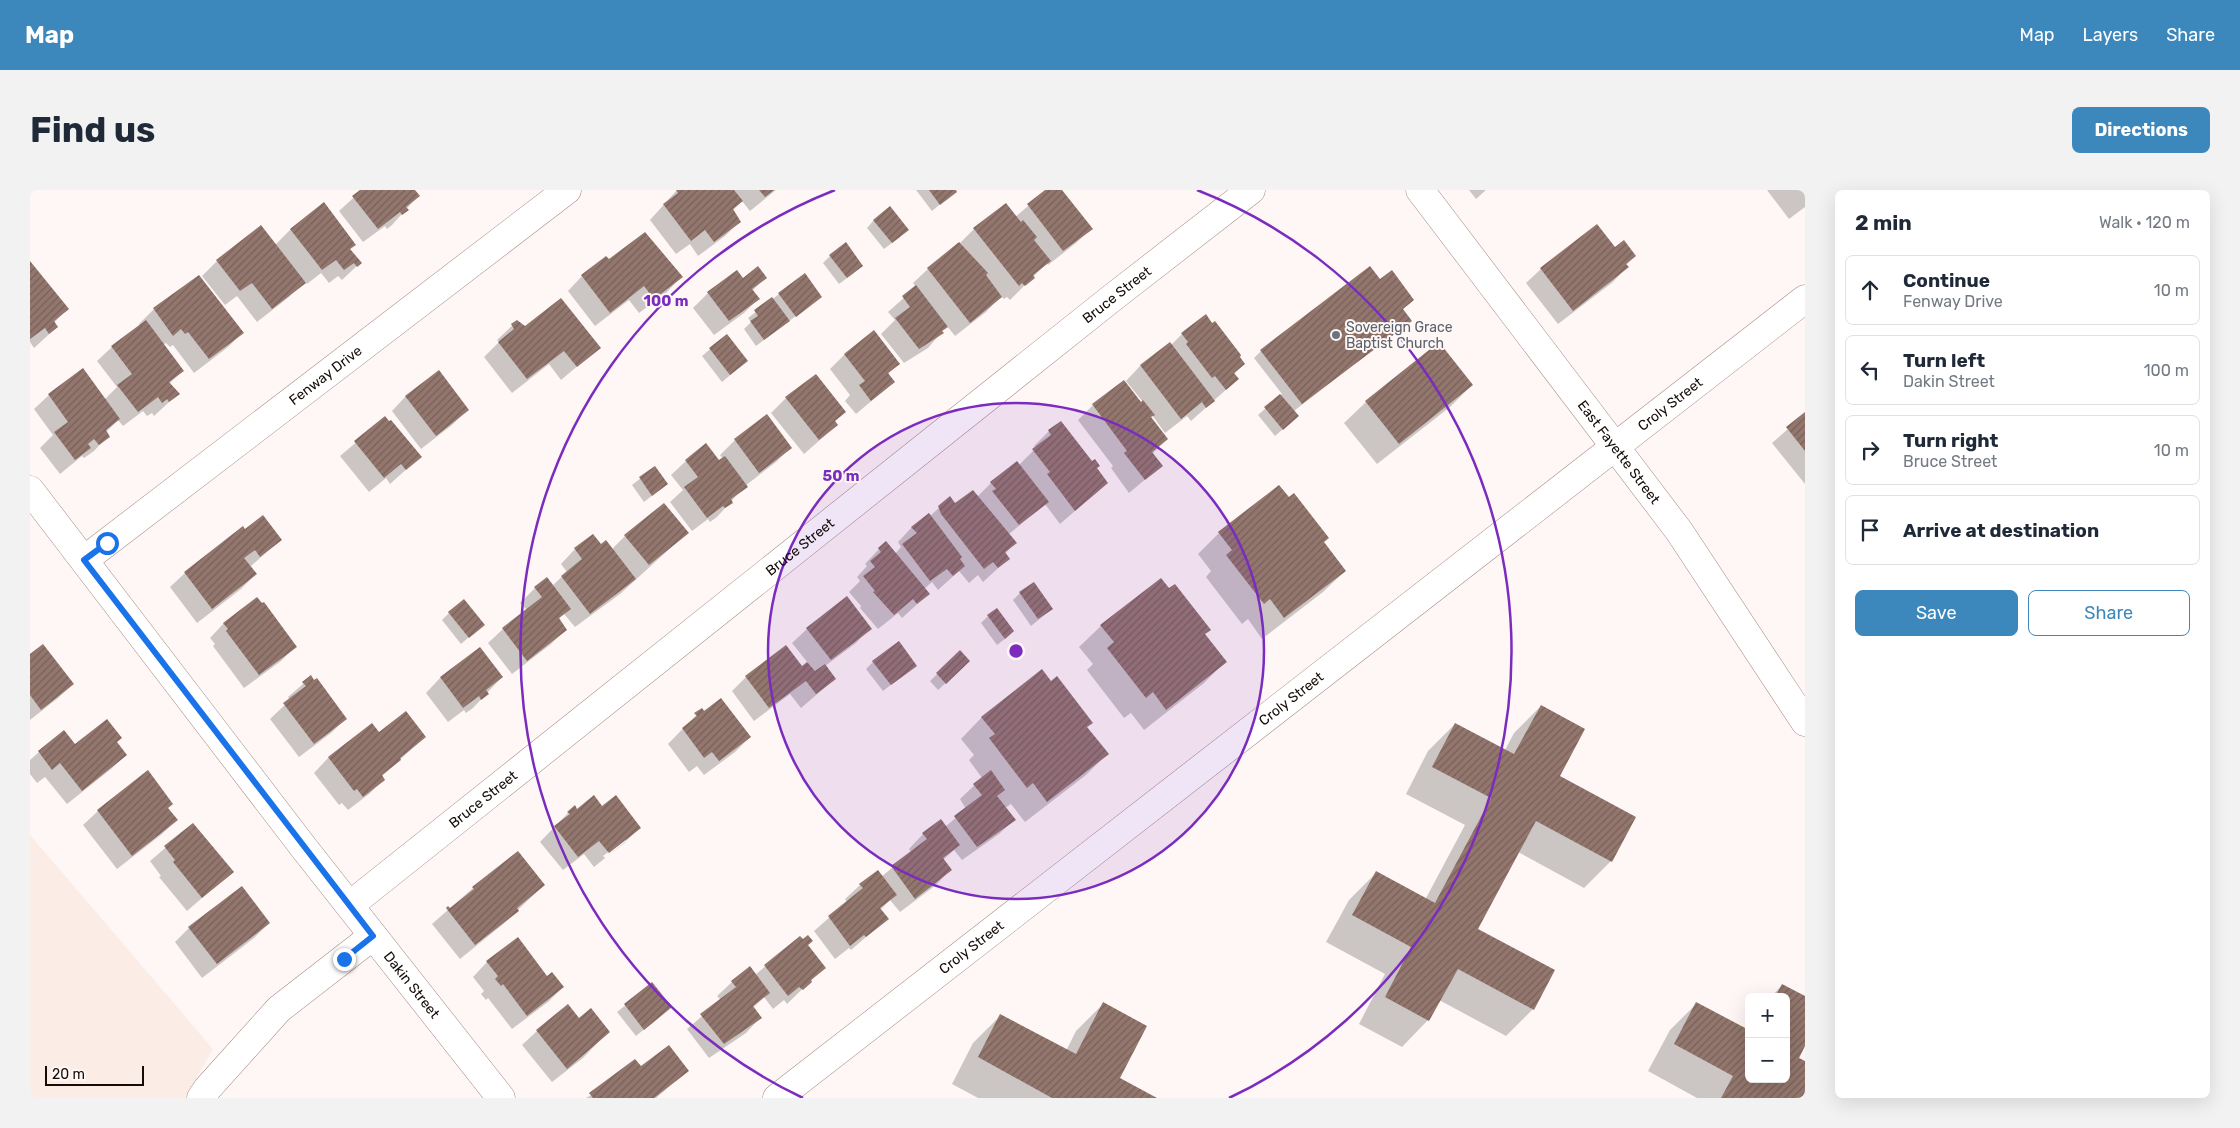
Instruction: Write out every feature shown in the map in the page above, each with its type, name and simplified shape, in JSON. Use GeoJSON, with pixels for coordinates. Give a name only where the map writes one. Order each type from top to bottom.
{"type":"FeatureCollection","features":[{"type":"Feature","properties":{"kind":"street","name":"Fenway Drive"},"geometry":{"type":"LineString","coordinates":[[84,560],[567,190]]}},
{"type":"Feature","properties":{"kind":"street","name":"Bruce Street"},"geometry":{"type":"LineString","coordinates":[[350,905],[1096,310],[1251,190]]}},
{"type":"Feature","properties":{"kind":"street","name":"East Fayette Street"},"geometry":{"type":"LineString","coordinates":[[1420,190],[1679,531],[1805,722]]}},
{"type":"Feature","properties":{"kind":"street","name":"Croly Street"},"geometry":{"type":"LineString","coordinates":[[777,1098],[1805,299]]}},
{"type":"Feature","properties":{"kind":"street","name":"Dakin Street"},"geometry":{"type":"LineString","coordinates":[[30,490],[373,936],[501,1098]]}},
{"type":"Feature","properties":{"kind":"street"},"geometry":{"type":"LineString","coordinates":[[201,1098],[279,1009],[373,936]]}},
{"type":"Feature","properties":{"kind":"shaded area"},"geometry":{"type":"Polygon","coordinates":[[[30,835],[213,1049],[185,1098],[30,1098],[30,835]]]}},
{"type":"Feature","properties":{"kind":"building"},"geometry":{"type":"Polygon","coordinates":[[[360,190],[415,190],[420,196],[406,207],[409,210],[402,215],[400,212],[378,229],[352,196],[360,190]]]}},
{"type":"Feature","properties":{"kind":"building"},"geometry":{"type":"Polygon","coordinates":[[[676,190],[734,190],[743,201],[733,209],[741,222],[714,242],[705,230],[691,241],[663,204],[678,193],[676,190]]]}},
{"type":"Feature","properties":{"kind":"building"},"geometry":{"type":"Polygon","coordinates":[[[759,190],[774,190],[765,197],[759,190]]]}},
{"type":"Feature","properties":{"kind":"building"},"geometry":{"type":"Polygon","coordinates":[[[929,190],[956,190],[957,192],[940,205],[929,190]]]}},
{"type":"Feature","properties":{"kind":"building"},"geometry":{"type":"Polygon","coordinates":[[[1045,190],[1062,190],[1093,229],[1063,251],[1027,204],[1045,190]]]}},
{"type":"Feature","properties":{"kind":"building"},"geometry":{"type":"Polygon","coordinates":[[[324,202],[356,245],[350,249],[362,263],[357,267],[354,263],[344,270],[336,260],[322,270],[290,229],[324,202]]]}},
{"type":"Feature","properties":{"kind":"building"},"geometry":{"type":"Polygon","coordinates":[[[1006,203],[1021,222],[1023,220],[1037,237],[1034,240],[1051,261],[1033,275],[1035,278],[1025,286],[1022,283],[1019,286],[973,228],[1006,203]]]}},
{"type":"Feature","properties":{"kind":"building"},"geometry":{"type":"Polygon","coordinates":[[[890,206],[909,230],[892,243],[873,220],[890,206]]]}},
{"type":"Feature","properties":{"kind":"building"},"geometry":{"type":"Polygon","coordinates":[[[1597,224],[1615,247],[1624,240],[1636,256],[1626,264],[1629,267],[1573,311],[1540,268],[1597,224]]]}},
{"type":"Feature","properties":{"kind":"building"},"geometry":{"type":"Polygon","coordinates":[[[261,225],[306,283],[272,309],[252,283],[240,291],[216,260],[261,225]]]}},
{"type":"Feature","properties":{"kind":"building"},"geometry":{"type":"Polygon","coordinates":[[[645,232],[683,277],[654,299],[644,286],[610,313],[581,275],[606,256],[609,259],[645,232]]]}},
{"type":"Feature","properties":{"kind":"building"},"geometry":{"type":"Polygon","coordinates":[[[846,242],[863,266],[847,278],[829,255],[846,242]]]}},
{"type":"Feature","properties":{"kind":"building"},"geometry":{"type":"Polygon","coordinates":[[[959,242],[988,273],[986,275],[1002,297],[970,323],[927,268],[959,242]]]}},
{"type":"Feature","properties":{"kind":"building"},"geometry":{"type":"Polygon","coordinates":[[[30,261],[69,309],[54,321],[58,327],[49,334],[45,328],[30,339],[30,261]]]}},
{"type":"Feature","properties":{"kind":"building"},"geometry":{"type":"Polygon","coordinates":[[[758,266],[767,278],[752,289],[760,299],[729,321],[707,292],[737,270],[743,278],[758,266]]]}},
{"type":"Feature","properties":{"kind":"building","name":"Sovereign Grace Baptist Church"},"geometry":{"type":"Polygon","coordinates":[[[1370,266],[1380,279],[1392,270],[1414,300],[1403,309],[1412,321],[1302,404],[1260,350],[1370,266]]]}},
{"type":"Feature","properties":{"kind":"building"},"geometry":{"type":"Polygon","coordinates":[[[805,273],[822,297],[796,317],[778,293],[805,273]]]}},
{"type":"Feature","properties":{"kind":"building"},"geometry":{"type":"Polygon","coordinates":[[[199,275],[244,333],[209,359],[188,332],[185,334],[181,329],[173,336],[153,308],[199,275]]]}},
{"type":"Feature","properties":{"kind":"building"},"geometry":{"type":"Polygon","coordinates":[[[916,285],[948,327],[942,331],[944,333],[919,349],[895,318],[910,307],[902,296],[916,285]]]}},
{"type":"Feature","properties":{"kind":"building"},"geometry":{"type":"Polygon","coordinates":[[[772,297],[790,321],[764,340],[750,321],[758,316],[754,310],[772,297]]]}},
{"type":"Feature","properties":{"kind":"building"},"geometry":{"type":"Polygon","coordinates":[[[561,298],[601,348],[577,367],[564,351],[527,379],[498,342],[514,329],[511,324],[517,320],[525,326],[561,298]]]}},
{"type":"Feature","properties":{"kind":"building"},"geometry":{"type":"Polygon","coordinates":[[[1206,314],[1212,323],[1215,321],[1241,355],[1240,357],[1245,364],[1234,373],[1239,379],[1226,390],[1215,376],[1212,378],[1186,344],[1188,342],[1181,333],[1206,314]]]}},
{"type":"Feature","properties":{"kind":"building"},"geometry":{"type":"Polygon","coordinates":[[[146,320],[184,371],[169,382],[180,394],[169,402],[167,399],[162,403],[158,397],[138,412],[117,385],[132,374],[111,346],[146,320]]]}},
{"type":"Feature","properties":{"kind":"building"},"geometry":{"type":"Polygon","coordinates":[[[874,330],[900,364],[888,373],[895,382],[871,401],[859,385],[865,381],[844,354],[874,330]]]}},
{"type":"Feature","properties":{"kind":"building"},"geometry":{"type":"Polygon","coordinates":[[[727,334],[748,361],[730,375],[709,348],[727,334]]]}},
{"type":"Feature","properties":{"kind":"building"},"geometry":{"type":"Polygon","coordinates":[[[1170,342],[1215,401],[1206,408],[1202,402],[1181,419],[1140,365],[1170,342]]]}},
{"type":"Feature","properties":{"kind":"building"},"geometry":{"type":"Polygon","coordinates":[[[1439,342],[1473,385],[1399,444],[1365,401],[1439,342]]]}},
{"type":"Feature","properties":{"kind":"building"},"geometry":{"type":"Polygon","coordinates":[[[83,368],[120,419],[106,430],[110,437],[99,445],[94,439],[88,444],[91,448],[75,460],[54,432],[68,422],[48,394],[83,368]]]}},
{"type":"Feature","properties":{"kind":"building"},"geometry":{"type":"Polygon","coordinates":[[[439,370],[469,410],[436,436],[405,396],[439,370]]]}},
{"type":"Feature","properties":{"kind":"building"},"geometry":{"type":"Polygon","coordinates":[[[816,374],[846,412],[835,421],[838,425],[819,440],[785,397],[816,374]]]}},
{"type":"Feature","properties":{"kind":"building"},"geometry":{"type":"Polygon","coordinates":[[[1124,380],[1141,402],[1143,400],[1155,415],[1151,417],[1168,439],[1152,452],[1163,466],[1145,480],[1124,453],[1127,451],[1092,404],[1124,380]]]}},
{"type":"Feature","properties":{"kind":"building"},"geometry":{"type":"Polygon","coordinates":[[[1280,394],[1299,416],[1283,430],[1264,407],[1280,394]]]}},
{"type":"Feature","properties":{"kind":"building"},"geometry":{"type":"Polygon","coordinates":[[[1805,412],[1805,451],[1786,427],[1805,412]]]}},
{"type":"Feature","properties":{"kind":"building"},"geometry":{"type":"Polygon","coordinates":[[[767,414],[792,448],[759,473],[734,439],[767,414]]]}},
{"type":"Feature","properties":{"kind":"building"},"geometry":{"type":"Polygon","coordinates":[[[385,416],[389,421],[391,420],[422,457],[406,470],[401,464],[384,478],[354,441],[385,416]]]}},
{"type":"Feature","properties":{"kind":"building"},"geometry":{"type":"Polygon","coordinates":[[[1061,421],[1092,461],[1095,459],[1100,466],[1097,468],[1108,483],[1075,511],[1047,474],[1050,472],[1032,449],[1051,435],[1048,430],[1061,421]]]}},
{"type":"Feature","properties":{"kind":"building"},"geometry":{"type":"Polygon","coordinates":[[[706,443],[719,460],[725,456],[748,487],[731,499],[733,503],[725,508],[723,506],[707,518],[684,487],[698,477],[685,460],[706,443]]]}},
{"type":"Feature","properties":{"kind":"building"},"geometry":{"type":"Polygon","coordinates":[[[1017,461],[1049,502],[1019,525],[992,491],[996,489],[990,482],[1017,461]]]}},
{"type":"Feature","properties":{"kind":"building"},"geometry":{"type":"Polygon","coordinates":[[[655,466],[668,484],[652,496],[639,477],[655,466]]]}},
{"type":"Feature","properties":{"kind":"building"},"geometry":{"type":"Polygon","coordinates":[[[1279,485],[1289,497],[1294,493],[1329,538],[1324,542],[1346,571],[1284,618],[1270,599],[1264,604],[1226,555],[1232,550],[1218,532],[1279,485]]]}},
{"type":"Feature","properties":{"kind":"building"},"geometry":{"type":"Polygon","coordinates":[[[973,490],[1017,543],[1005,552],[1010,559],[998,568],[993,562],[984,569],[941,514],[938,506],[950,496],[955,503],[973,490]]]}},
{"type":"Feature","properties":{"kind":"building"},"geometry":{"type":"Polygon","coordinates":[[[664,503],[689,533],[649,565],[624,535],[664,503]]]}},
{"type":"Feature","properties":{"kind":"building"},"geometry":{"type":"Polygon","coordinates":[[[929,513],[962,557],[960,559],[965,566],[953,576],[947,569],[930,581],[902,544],[917,533],[911,527],[929,513]]]}},
{"type":"Feature","properties":{"kind":"building"},"geometry":{"type":"Polygon","coordinates":[[[263,515],[282,540],[260,557],[255,550],[244,558],[257,574],[212,609],[184,572],[243,526],[245,529],[263,515]]]}},
{"type":"Feature","properties":{"kind":"building"},"geometry":{"type":"Polygon","coordinates":[[[593,534],[601,544],[606,540],[636,579],[590,614],[561,576],[582,559],[574,548],[593,534]]]}},
{"type":"Feature","properties":{"kind":"building"},"geometry":{"type":"Polygon","coordinates":[[[886,541],[930,594],[917,604],[913,599],[894,615],[873,592],[875,591],[863,576],[875,567],[870,561],[881,552],[878,548],[886,541]]]}},
{"type":"Feature","properties":{"kind":"building"},"geometry":{"type":"Polygon","coordinates":[[[547,577],[571,609],[559,618],[567,630],[527,661],[502,628],[542,597],[534,587],[547,577]]]}},
{"type":"Feature","properties":{"kind":"building"},"geometry":{"type":"Polygon","coordinates":[[[1161,578],[1169,588],[1175,584],[1211,630],[1205,634],[1227,662],[1166,710],[1153,692],[1146,698],[1107,648],[1114,642],[1100,625],[1161,578]]]}},
{"type":"Feature","properties":{"kind":"building"},"geometry":{"type":"Polygon","coordinates":[[[1034,582],[1053,609],[1038,619],[1019,592],[1034,582]]]}},
{"type":"Feature","properties":{"kind":"building"},"geometry":{"type":"Polygon","coordinates":[[[847,596],[872,629],[831,660],[806,628],[847,596]]]}},
{"type":"Feature","properties":{"kind":"building"},"geometry":{"type":"Polygon","coordinates":[[[257,597],[262,603],[264,602],[297,647],[259,675],[226,631],[228,629],[223,623],[257,597]]]}},
{"type":"Feature","properties":{"kind":"building"},"geometry":{"type":"Polygon","coordinates":[[[464,599],[485,625],[469,638],[448,612],[464,599]]]}},
{"type":"Feature","properties":{"kind":"building"},"geometry":{"type":"Polygon","coordinates":[[[997,608],[1014,631],[1005,639],[987,615],[997,608]]]}},
{"type":"Feature","properties":{"kind":"building"},"geometry":{"type":"Polygon","coordinates":[[[899,641],[917,666],[891,685],[872,661],[899,641]]]}},
{"type":"Feature","properties":{"kind":"building"},"geometry":{"type":"Polygon","coordinates":[[[43,644],[74,684],[41,710],[30,695],[30,654],[43,644]]]}},
{"type":"Feature","properties":{"kind":"building"},"geometry":{"type":"Polygon","coordinates":[[[786,645],[802,666],[807,662],[815,671],[825,664],[836,679],[816,694],[806,681],[769,708],[745,676],[786,645]]]}},
{"type":"Feature","properties":{"kind":"building"},"geometry":{"type":"Polygon","coordinates":[[[480,647],[503,677],[486,690],[489,694],[481,700],[479,696],[463,708],[440,677],[480,647]]]}},
{"type":"Feature","properties":{"kind":"building"},"geometry":{"type":"Polygon","coordinates":[[[960,650],[970,661],[946,684],[936,673],[960,650]]]}},
{"type":"Feature","properties":{"kind":"building"},"geometry":{"type":"Polygon","coordinates":[[[1042,669],[1051,681],[1057,676],[1093,723],[1087,727],[1109,754],[1047,802],[1033,783],[1027,788],[989,738],[995,734],[981,717],[1042,669]]]}},
{"type":"Feature","properties":{"kind":"building"},"geometry":{"type":"Polygon","coordinates":[[[311,675],[314,680],[317,678],[347,719],[314,744],[283,703],[306,686],[302,682],[311,675]]]}},
{"type":"Feature","properties":{"kind":"building"},"geometry":{"type":"Polygon","coordinates":[[[721,698],[751,737],[719,761],[712,752],[704,758],[682,728],[697,716],[694,713],[702,708],[704,711],[721,698]]]}},
{"type":"Feature","properties":{"kind":"building"},"geometry":{"type":"Polygon","coordinates":[[[1541,705],[1585,729],[1560,776],[1636,817],[1612,862],[1536,821],[1478,929],[1555,970],[1534,1010],[1458,969],[1429,1021],[1385,997],[1411,947],[1352,915],[1376,871],[1435,903],[1491,798],[1432,767],[1455,723],[1514,754],[1541,705]]]}},
{"type":"Feature","properties":{"kind":"building"},"geometry":{"type":"Polygon","coordinates":[[[406,711],[426,737],[382,775],[385,780],[363,797],[357,789],[354,791],[328,757],[372,723],[379,732],[406,711]]]}},
{"type":"Feature","properties":{"kind":"building"},"geometry":{"type":"Polygon","coordinates":[[[107,719],[122,738],[117,742],[127,755],[82,791],[60,763],[52,770],[38,751],[64,730],[75,744],[107,719]]]}},
{"type":"Feature","properties":{"kind":"building"},"geometry":{"type":"Polygon","coordinates":[[[148,770],[173,804],[168,808],[178,820],[132,856],[97,810],[148,770]]]}},
{"type":"Feature","properties":{"kind":"building"},"geometry":{"type":"Polygon","coordinates":[[[991,770],[1005,790],[997,796],[1016,820],[977,847],[954,816],[982,795],[973,784],[991,770]]]}},
{"type":"Feature","properties":{"kind":"building"},"geometry":{"type":"Polygon","coordinates":[[[594,795],[602,806],[616,795],[641,828],[609,853],[599,841],[578,857],[554,826],[570,814],[567,812],[575,805],[577,809],[594,795]]]}},
{"type":"Feature","properties":{"kind":"building"},"geometry":{"type":"Polygon","coordinates":[[[941,819],[960,845],[943,858],[952,870],[915,899],[891,866],[927,839],[922,833],[941,819]]]}},
{"type":"Feature","properties":{"kind":"building"},"geometry":{"type":"Polygon","coordinates":[[[193,823],[234,872],[202,898],[173,862],[175,860],[164,846],[193,823]]]}},
{"type":"Feature","properties":{"kind":"building"},"geometry":{"type":"Polygon","coordinates":[[[518,851],[545,885],[517,908],[519,911],[475,945],[446,908],[448,906],[450,908],[474,889],[472,887],[518,851]]]}},
{"type":"Feature","properties":{"kind":"building"},"geometry":{"type":"Polygon","coordinates":[[[878,870],[897,895],[880,908],[889,919],[866,937],[864,935],[850,946],[828,916],[863,888],[859,884],[878,870]]]}},
{"type":"Feature","properties":{"kind":"building"},"geometry":{"type":"Polygon","coordinates":[[[242,886],[270,923],[217,964],[188,927],[242,886]]]}},
{"type":"Feature","properties":{"kind":"building"},"geometry":{"type":"Polygon","coordinates":[[[808,935],[813,941],[808,945],[826,968],[811,980],[812,982],[803,990],[799,987],[788,996],[764,965],[800,936],[803,939],[808,935]]]}},
{"type":"Feature","properties":{"kind":"building"},"geometry":{"type":"Polygon","coordinates":[[[518,937],[547,976],[552,972],[564,987],[527,1016],[503,984],[501,986],[495,979],[498,976],[486,961],[518,937]]]}},
{"type":"Feature","properties":{"kind":"building"},"geometry":{"type":"Polygon","coordinates":[[[750,966],[770,993],[753,1006],[762,1018],[724,1044],[700,1014],[736,987],[731,981],[750,966]]]}},
{"type":"Feature","properties":{"kind":"building"},"geometry":{"type":"Polygon","coordinates":[[[652,982],[672,1007],[644,1030],[624,1004],[652,982]]]}},
{"type":"Feature","properties":{"kind":"building"},"geometry":{"type":"Polygon","coordinates":[[[1782,984],[1805,996],[1805,1046],[1799,1058],[1805,1061],[1805,1098],[1721,1098],[1733,1076],[1674,1044],[1696,1002],[1745,1028],[1745,1083],[1790,1083],[1790,993],[1777,993],[1782,984]]]}},
{"type":"Feature","properties":{"kind":"building"},"geometry":{"type":"Polygon","coordinates":[[[1103,1002],[1147,1026],[1120,1078],[1157,1098],[1052,1098],[978,1057],[1000,1014],[1076,1054],[1103,1002]]]}},
{"type":"Feature","properties":{"kind":"building"},"geometry":{"type":"Polygon","coordinates":[[[568,1004],[579,1018],[591,1008],[610,1032],[567,1069],[536,1030],[568,1004]]]}},
{"type":"Feature","properties":{"kind":"building"},"geometry":{"type":"Polygon","coordinates":[[[669,1045],[689,1071],[654,1098],[593,1098],[589,1093],[635,1059],[641,1066],[669,1045]]]}},
{"type":"Feature","properties":{"kind":"place","name":"Sovereign Grace Baptist Church"},"geometry":{"type":"Point","coordinates":[1336,335]}},
{"type":"Feature","properties":{"kind":"route"},"geometry":{"type":"LineString","coordinates":[[107,543],[84,560],[373,936],[344,959]]}}]}
